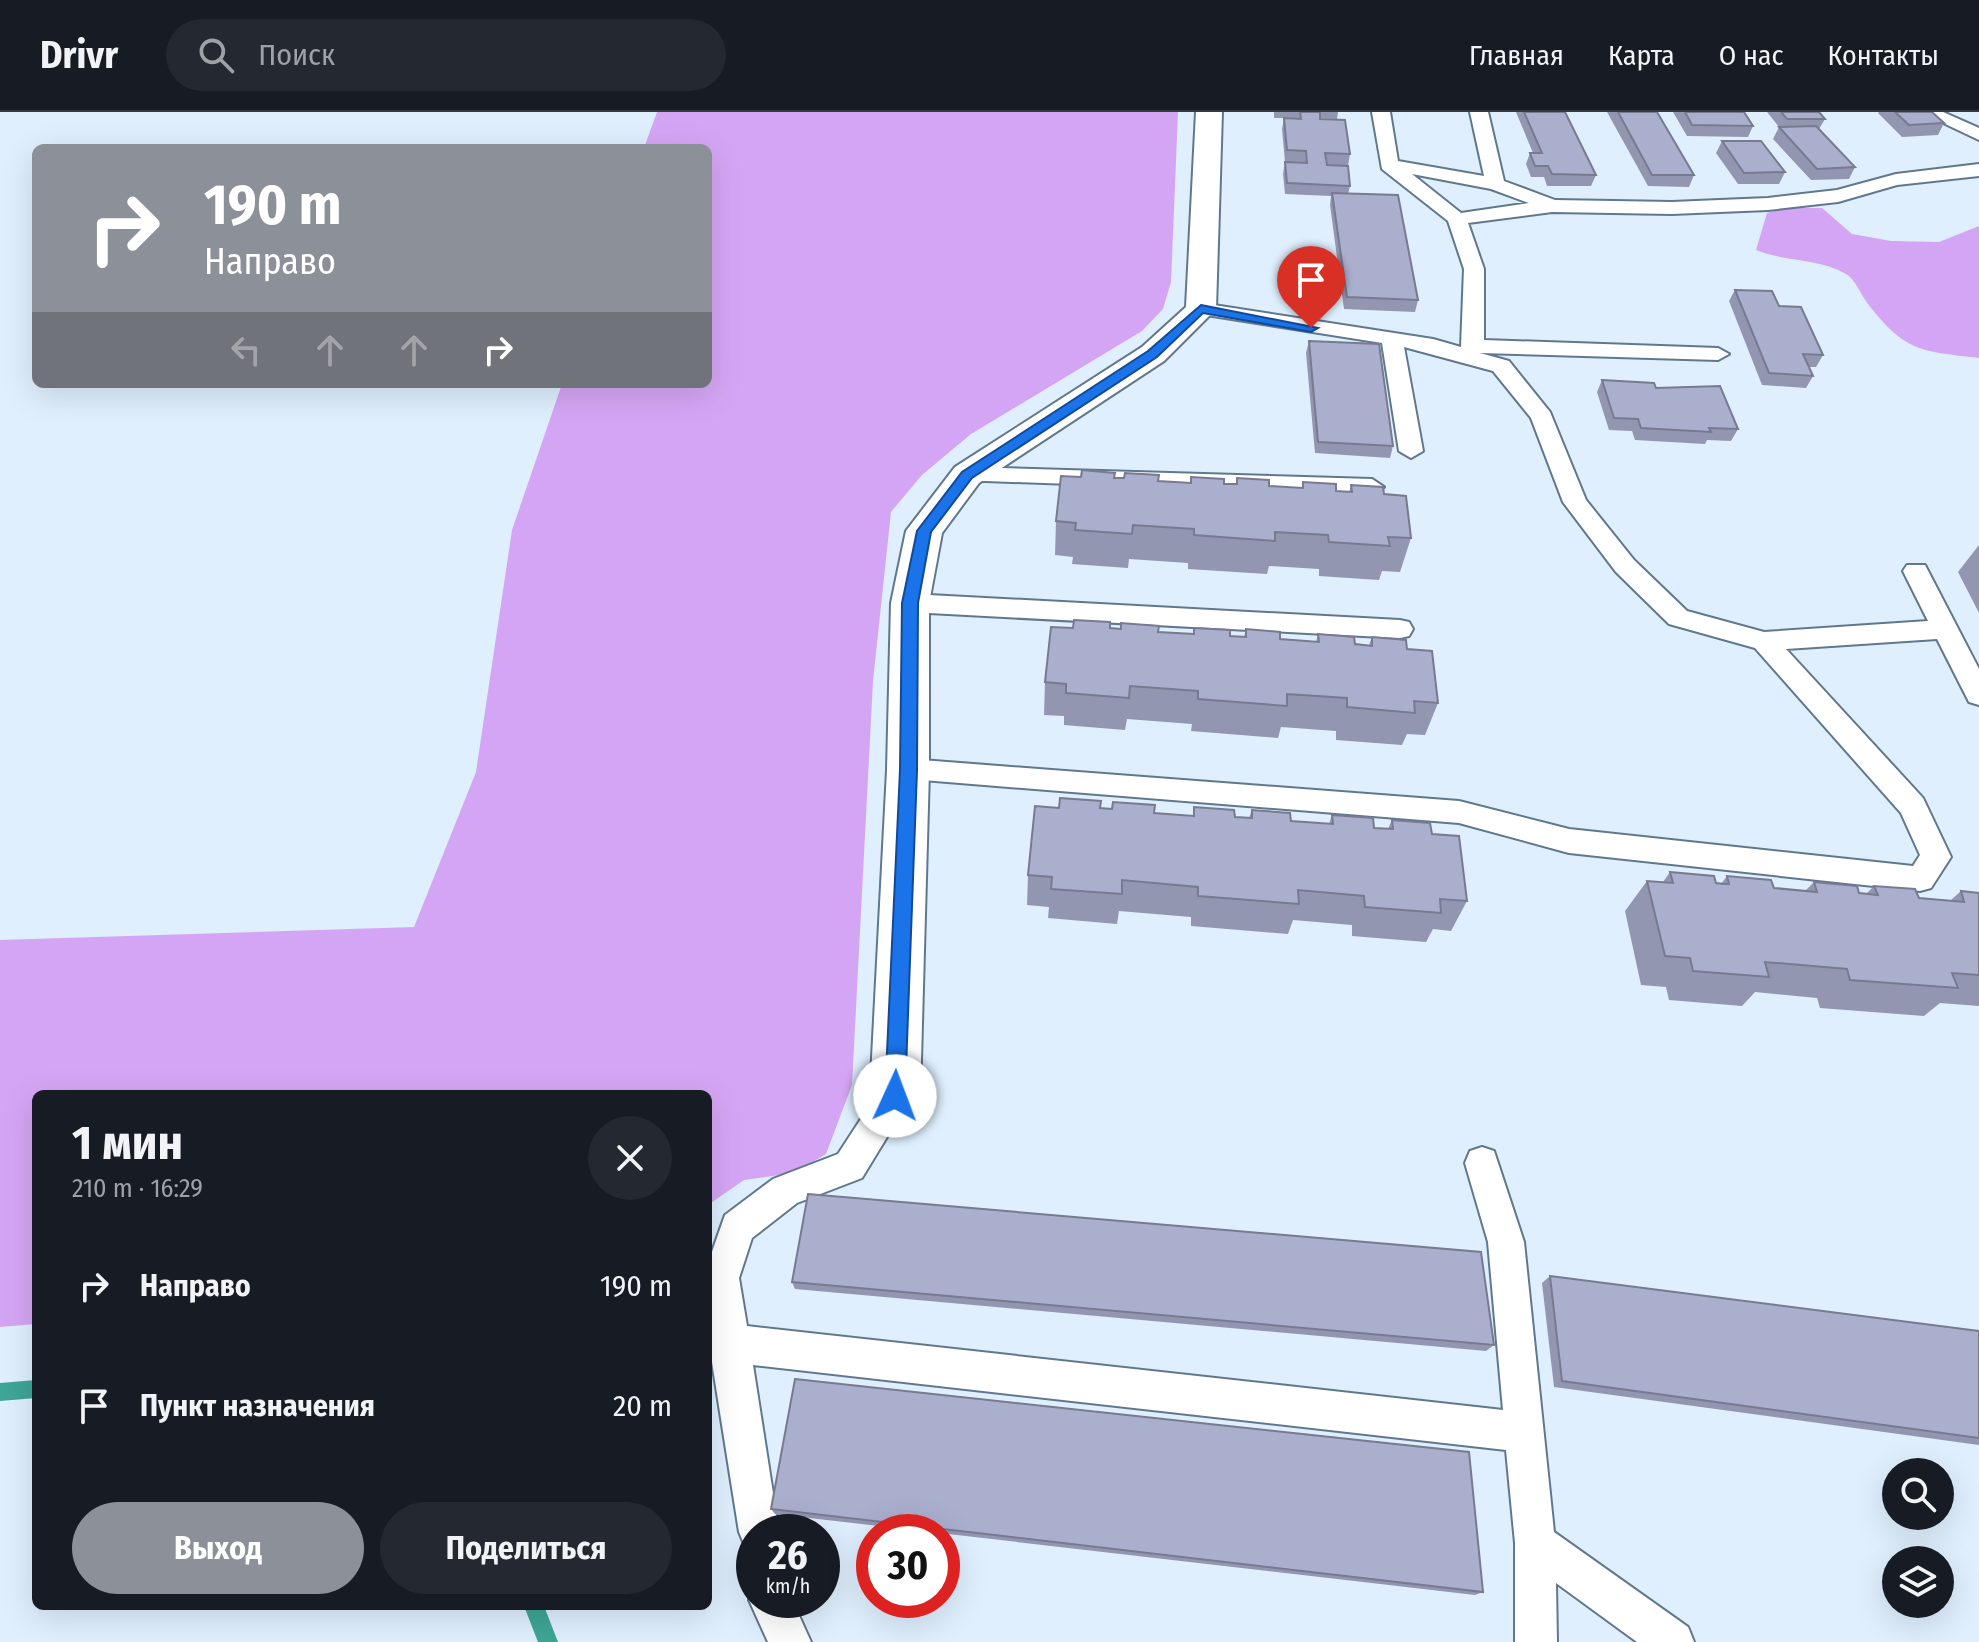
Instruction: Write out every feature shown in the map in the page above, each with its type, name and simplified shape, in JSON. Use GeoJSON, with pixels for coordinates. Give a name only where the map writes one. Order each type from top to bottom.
{"type":"FeatureCollection","features":[{"type":"Feature","properties":{"kind":"street"},"geometry":{"type":"LineString","coordinates":[[895,1096],[908,770],[910,603],[924,531],[967,475],[1153,354],[1201,309],[1209,112]]}},
{"type":"Feature","properties":{"kind":"lane"},"geometry":{"type":"LineString","coordinates":[[1381,112],[1389,165],[1457,219],[1474,269],[1473,346]]}},
{"type":"Feature","properties":{"kind":"lane"},"geometry":{"type":"LineString","coordinates":[[1479,112],[1495,184]]}},
{"type":"Feature","properties":{"kind":"lane"},"geometry":{"type":"LineString","coordinates":[[1929,112],[1979,135]]}},
{"type":"Feature","properties":{"kind":"lane"},"geometry":{"type":"LineString","coordinates":[[1389,165],[1495,184],[1552,206]]}},
{"type":"Feature","properties":{"kind":"lane"},"geometry":{"type":"LineString","coordinates":[[1457,219],[1552,206],[1672,208],[1768,204],[1838,196],[1896,180],[1979,170]]}},
{"type":"Feature","properties":{"kind":"lane"},"geometry":{"type":"LineString","coordinates":[[1201,309],[1433,345],[1718,354]]}},
{"type":"Feature","properties":{"kind":"lane"},"geometry":{"type":"LineString","coordinates":[[1392,339],[1411,451]]}},
{"type":"Feature","properties":{"kind":"lane"},"geometry":{"type":"LineString","coordinates":[[1433,345],[1501,366],[1542,417],[1575,502],[1625,566],[1678,618],[1764,641],[1945,629]]}},
{"type":"Feature","properties":{"kind":"lane"},"geometry":{"type":"LineString","coordinates":[[967,475],[1372,487]]}},
{"type":"Feature","properties":{"kind":"lane"},"geometry":{"type":"LineString","coordinates":[[1916,571],[1979,695]]}},
{"type":"Feature","properties":{"kind":"lane"},"geometry":{"type":"LineString","coordinates":[[910,603],[1400,629]]}},
{"type":"Feature","properties":{"kind":"lane"},"geometry":{"type":"LineString","coordinates":[[908,770],[1459,812],[1569,841],[1920,879],[1936,857],[1913,806],[1764,641]]}},
{"type":"Feature","properties":{"kind":"lane"},"geometry":{"type":"LineString","coordinates":[[756,1514],[728,1343],[721,1278],[738,1227],[785,1191],[850,1166],[895,1096]]}},
{"type":"Feature","properties":{"kind":"lane"},"geometry":{"type":"LineString","coordinates":[[1482,1163],[1506,1242],[1535,1543],[1536,1642]]}},
{"type":"Feature","properties":{"kind":"lane"},"geometry":{"type":"LineString","coordinates":[[728,1343],[1524,1432]]}},
{"type":"Feature","properties":{"kind":"lane"},"geometry":{"type":"LineString","coordinates":[[1535,1543],[1673,1642]]}},
{"type":"Feature","properties":{"kind":"lane"},"geometry":{"type":"LineString","coordinates":[[779,1618],[790,1642]]}},
{"type":"Feature","properties":{"kind":"shaded area"},"geometry":{"type":"Polygon","coordinates":[[[657,112],[1178,112],[1171,282],[1163,309],[1142,331],[971,434],[922,475],[891,512],[873,681],[852,1085],[826,1154],[794,1173],[744,1180],[712,1202],[712,1090],[32,1090],[32,1324],[0,1327],[0,940],[414,927],[476,772],[512,530],[561,388],[712,388],[712,144],[645,144],[657,112]]]}},
{"type":"Feature","properties":{"kind":"shaded area"},"geometry":{"type":"Polygon","coordinates":[[[1786,208],[1822,208],[1852,234],[1891,241],[1939,242],[1979,226],[1979,358],[1929,351],[1905,341],[1881,320],[1849,276],[1836,269],[1756,250],[1767,213],[1786,208]]]}},
{"type":"Feature","properties":{"kind":"building"},"geometry":{"type":"Polygon","coordinates":[[[1300,112],[1320,112],[1320,119],[1345,120],[1350,154],[1325,153],[1327,165],[1348,166],[1350,186],[1287,183],[1285,162],[1307,163],[1306,151],[1287,150],[1284,118],[1301,119],[1300,112]]]}},
{"type":"Feature","properties":{"kind":"building"},"geometry":{"type":"Polygon","coordinates":[[[1524,112],[1565,112],[1596,175],[1552,174],[1548,166],[1535,166],[1530,153],[1542,153],[1524,112]]]}},
{"type":"Feature","properties":{"kind":"building"},"geometry":{"type":"Polygon","coordinates":[[[1618,112],[1657,112],[1694,175],[1652,175],[1618,112]]]}},
{"type":"Feature","properties":{"kind":"building"},"geometry":{"type":"Polygon","coordinates":[[[1685,112],[1744,112],[1753,126],[1692,125],[1685,112]]]}},
{"type":"Feature","properties":{"kind":"building"},"geometry":{"type":"Polygon","coordinates":[[[1781,112],[1819,112],[1825,119],[1787,119],[1781,112]]]}},
{"type":"Feature","properties":{"kind":"building"},"geometry":{"type":"Polygon","coordinates":[[[1895,112],[1932,112],[1944,123],[1909,125],[1895,112]]]}},
{"type":"Feature","properties":{"kind":"building"},"geometry":{"type":"Polygon","coordinates":[[[1816,126],[1855,167],[1817,169],[1779,127],[1816,126]]]}},
{"type":"Feature","properties":{"kind":"building"},"geometry":{"type":"Polygon","coordinates":[[[1722,141],[1761,141],[1785,172],[1744,173],[1722,141]]]}},
{"type":"Feature","properties":{"kind":"building"},"geometry":{"type":"Polygon","coordinates":[[[1332,193],[1398,195],[1418,300],[1347,297],[1332,193]]]}},
{"type":"Feature","properties":{"kind":"building"},"geometry":{"type":"Polygon","coordinates":[[[1735,290],[1772,291],[1779,306],[1801,307],[1823,355],[1803,354],[1813,376],[1769,373],[1735,290]]]}},
{"type":"Feature","properties":{"kind":"building"},"geometry":{"type":"Polygon","coordinates":[[[1309,341],[1379,344],[1393,446],[1318,442],[1309,341]]]}},
{"type":"Feature","properties":{"kind":"building"},"geometry":{"type":"Polygon","coordinates":[[[1602,380],[1654,383],[1656,388],[1720,386],[1738,429],[1709,428],[1711,432],[1641,428],[1638,419],[1614,418],[1602,380]]]}},
{"type":"Feature","properties":{"kind":"building"},"geometry":{"type":"Polygon","coordinates":[[[1082,470],[1115,473],[1114,478],[1124,478],[1125,473],[1159,475],[1158,481],[1191,483],[1191,477],[1224,479],[1224,484],[1237,484],[1237,478],[1269,480],[1269,486],[1303,488],[1303,482],[1336,484],[1336,491],[1352,492],[1351,485],[1383,487],[1384,494],[1406,496],[1411,538],[1388,537],[1390,546],[1329,542],[1328,535],[1275,532],[1275,541],[1194,535],[1194,529],[1133,525],[1132,534],[1075,530],[1076,523],[1056,521],[1061,476],[1081,477],[1082,470]]]}},
{"type":"Feature","properties":{"kind":"building"},"geometry":{"type":"Polygon","coordinates":[[[1074,620],[1110,622],[1110,628],[1121,629],[1121,623],[1159,626],[1158,632],[1194,634],[1194,628],[1230,630],[1230,636],[1246,637],[1246,629],[1280,632],[1280,639],[1319,642],[1318,634],[1354,637],[1355,644],[1372,646],[1372,637],[1406,640],[1407,649],[1432,651],[1438,703],[1414,701],[1415,713],[1347,707],[1347,698],[1287,694],[1287,706],[1198,699],[1198,691],[1130,686],[1129,698],[1066,693],[1066,684],[1045,682],[1051,627],[1073,628],[1074,620]]]}},
{"type":"Feature","properties":{"kind":"building"},"geometry":{"type":"Polygon","coordinates":[[[1060,798],[1101,801],[1100,808],[1112,809],[1113,802],[1155,805],[1154,813],[1194,816],[1194,807],[1234,810],[1235,817],[1252,818],[1252,810],[1290,813],[1291,821],[1333,824],[1332,815],[1373,818],[1374,828],[1393,829],[1392,820],[1430,823],[1432,834],[1459,836],[1467,901],[1440,899],[1441,913],[1365,907],[1364,896],[1298,890],[1299,904],[1198,896],[1198,887],[1122,880],[1122,894],[1051,889],[1052,877],[1028,875],[1035,806],[1059,808],[1060,798]]]}},
{"type":"Feature","properties":{"kind":"building"},"geometry":{"type":"Polygon","coordinates":[[[1670,872],[1714,876],[1716,883],[1724,884],[1729,884],[1727,876],[1771,880],[1774,888],[1817,892],[1814,882],[1857,886],[1859,893],[1878,895],[1874,886],[1915,889],[1919,898],[1964,902],[1961,891],[1979,893],[1979,975],[1952,973],[1958,988],[1850,980],[1847,969],[1765,962],[1769,977],[1693,971],[1690,958],[1665,956],[1647,881],[1673,883],[1670,872]]]}},
{"type":"Feature","properties":{"kind":"building"},"geometry":{"type":"Polygon","coordinates":[[[808,1194],[1481,1252],[1494,1345],[792,1282],[808,1194]]]}},
{"type":"Feature","properties":{"kind":"building"},"geometry":{"type":"Polygon","coordinates":[[[1550,1276],[1979,1331],[1979,1438],[1562,1381],[1550,1276]]]}},
{"type":"Feature","properties":{"kind":"building"},"geometry":{"type":"Polygon","coordinates":[[[795,1379],[1469,1452],[1483,1592],[960,1531],[960,1514],[856,1514],[856,1519],[840,1517],[840,1514],[771,1509],[795,1379]]]}},
{"type":"Feature","properties":{"kind":"waterway"},"geometry":{"type":"LineString","coordinates":[[0,1392],[32,1389]]}},
{"type":"Feature","properties":{"kind":"waterway"},"geometry":{"type":"LineString","coordinates":[[536,1610],[548,1642]]}},
{"type":"Feature","properties":{"kind":"route"},"geometry":{"type":"LineString","coordinates":[[895,1096],[908,770],[910,603],[924,531],[967,475],[1153,354],[1201,309],[1311,328]]}}]}
